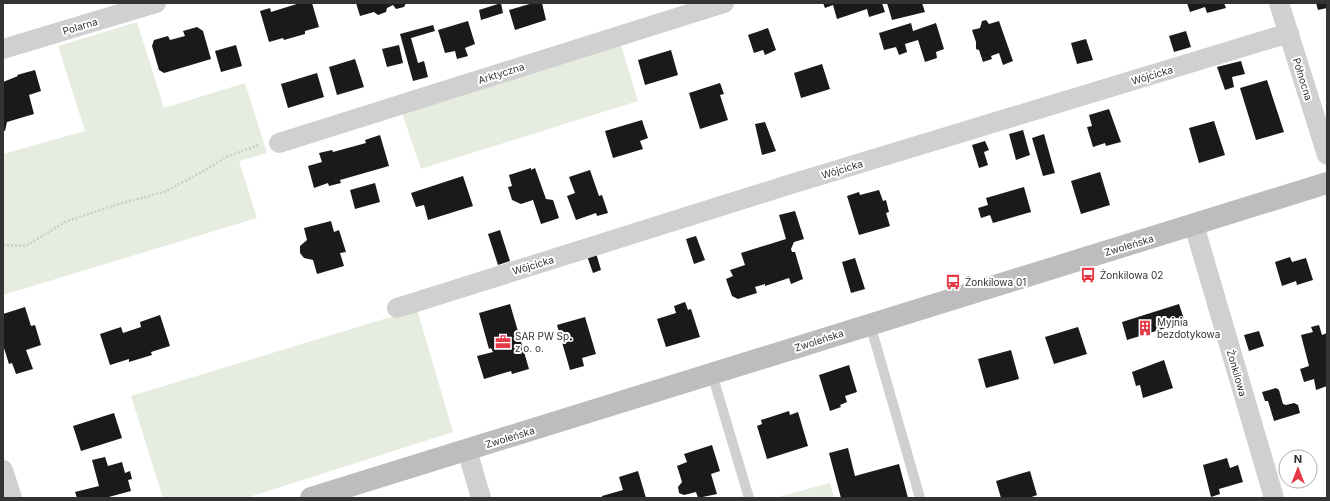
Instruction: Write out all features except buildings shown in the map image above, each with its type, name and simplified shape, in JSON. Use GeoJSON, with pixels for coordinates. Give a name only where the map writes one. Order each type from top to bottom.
{"type":"FeatureCollection","features":[{"type":"Feature","properties":{"kind":"street","name":"Polarna"},"geometry":{"type":"LineString","coordinates":[[3,49],[156,3]]}},
{"type":"Feature","properties":{"kind":"street","name":"Arktyczna"},"geometry":{"type":"LineString","coordinates":[[279,143],[724,3]]}},
{"type":"Feature","properties":{"kind":"street","name":"Północna"},"geometry":{"type":"LineString","coordinates":[[1278,3],[1289,33],[1327,155]]}},
{"type":"Feature","properties":{"kind":"street","name":"Wójcicka"},"geometry":{"type":"LineString","coordinates":[[397,308],[788,185],[1289,33]]}},
{"type":"Feature","properties":{"kind":"street","name":"Zwoleńska"},"geometry":{"type":"LineString","coordinates":[[311,498],[1327,183]]}},
{"type":"Feature","properties":{"kind":"street","name":"Żonkilowa"},"geometry":{"type":"LineString","coordinates":[[1194,225],[1274,498]]}},
{"type":"Feature","properties":{"kind":"street"},"geometry":{"type":"LineString","coordinates":[[467,450],[481,498]]}},
{"type":"Feature","properties":{"kind":"street"},"geometry":{"type":"LineString","coordinates":[[3,470],[12,498]]}},
{"type":"Feature","properties":{"kind":"lane"},"geometry":{"type":"LineString","coordinates":[[870,324],[920,498]]}},
{"type":"Feature","properties":{"kind":"lane"},"geometry":{"type":"LineString","coordinates":[[712,374],[749,498]]}},
{"type":"Feature","properties":{"kind":"path"},"geometry":{"type":"LineString","coordinates":[[3,245],[26,246],[65,222],[115,205],[164,192],[202,172],[226,157],[256,146],[279,143]]}},
{"type":"Feature","properties":{"kind":"shaded area"},"geometry":{"type":"Polygon","coordinates":[[[137,22],[164,108],[245,83],[267,153],[239,161],[257,218],[3,295],[3,154],[85,131],[58,46],[137,22]]]}},
{"type":"Feature","properties":{"kind":"shaded area"},"geometry":{"type":"Polygon","coordinates":[[[620,42],[638,101],[421,169],[401,110],[620,42]]]}},
{"type":"Feature","properties":{"kind":"shaded area"},"geometry":{"type":"Polygon","coordinates":[[[417,309],[453,432],[246,498],[163,498],[131,396],[417,309]]]}},
{"type":"Feature","properties":{"kind":"shaded area"},"geometry":{"type":"Polygon","coordinates":[[[830,483],[834,498],[774,498],[830,483]]]}},
{"type":"Feature","properties":{"kind":"place","name":"Żonkilowa 02"},"geometry":{"type":"Point","coordinates":[1088,275]}},
{"type":"Feature","properties":{"kind":"place","name":"Żonkilowa 01"},"geometry":{"type":"Point","coordinates":[953,282]}},
{"type":"Feature","properties":{"kind":"place","name":"Myjnia bezdotykowa"},"geometry":{"type":"Point","coordinates":[1145,328]}},
{"type":"Feature","properties":{"kind":"place","name":"SAR PW Sp. z o. o."},"geometry":{"type":"Point","coordinates":[503,342]}}]}
